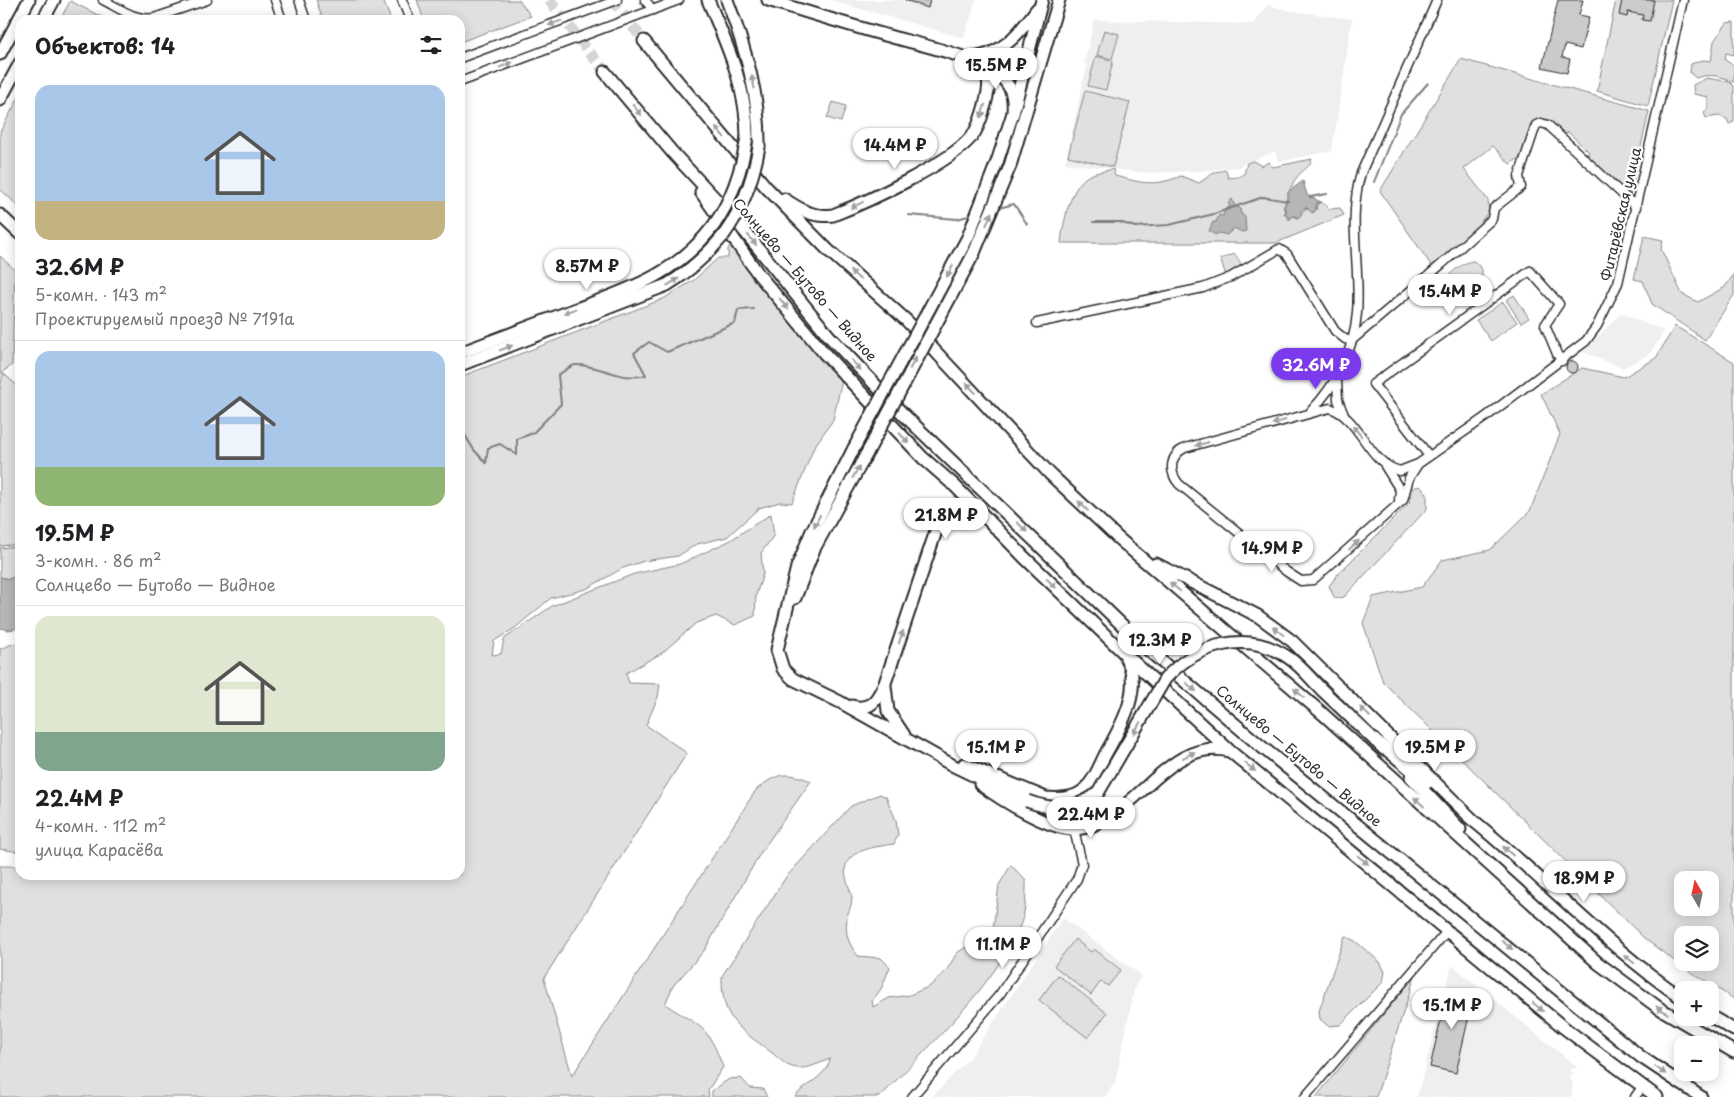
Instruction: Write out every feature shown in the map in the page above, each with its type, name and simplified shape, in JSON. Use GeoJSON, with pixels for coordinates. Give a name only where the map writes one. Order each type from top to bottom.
{"type":"FeatureCollection","features":[{"type":"Feature","properties":{"kind":"main road"},"geometry":{"type":"LineString","coordinates":[[21,15],[29,0]]}},
{"type":"Feature","properties":{"kind":"main road"},"geometry":{"type":"LineString","coordinates":[[46,15],[54,0]]}},
{"type":"Feature","properties":{"kind":"main road"},"geometry":{"type":"LineString","coordinates":[[465,351],[630,289],[659,275],[679,262],[700,244],[714,226],[735,190],[744,160],[747,118],[742,87],[708,0]]}},
{"type":"Feature","properties":{"kind":"main road"},"geometry":{"type":"LineString","coordinates":[[768,0],[961,58],[981,66],[996,73],[1006,82],[1013,94],[1013,113]]}},
{"type":"Feature","properties":{"kind":"main road"},"geometry":{"type":"LineString","coordinates":[[781,630],[809,561],[974,253],[1010,166],[1059,0]]}},
{"type":"Feature","properties":{"kind":"main road"},"geometry":{"type":"LineString","coordinates":[[961,58],[978,57],[1002,48],[1025,25],[1042,1]]}},
{"type":"Feature","properties":{"kind":"main road"},"geometry":{"type":"LineString","coordinates":[[1042,1],[1013,113],[998,162],[968,237],[854,448],[800,557],[777,650],[784,669],[793,680],[845,705],[954,766],[1027,801],[1042,807],[1059,809],[1086,802],[1098,793],[1165,679],[1190,657],[1206,649],[1239,642],[1272,648],[1290,658],[1380,744],[1474,821]]}},
{"type":"Feature","properties":{"kind":"main road"},"geometry":{"type":"LineString","coordinates":[[465,363],[667,286],[687,273],[708,255],[723,236],[743,203],[750,187],[759,147],[758,108],[754,81],[728,3]]}},
{"type":"Feature","properties":{"kind":"main road"},"geometry":{"type":"LineString","coordinates":[[0,54],[15,26]]}},
{"type":"Feature","properties":{"kind":"main road"},"geometry":{"type":"LineString","coordinates":[[644,41],[766,187],[828,250],[907,321],[1050,474],[1119,540],[1323,714],[1592,957],[1630,987],[1688,1026],[1734,1052]]}},
{"type":"Feature","properties":{"kind":"main road"},"geometry":{"type":"LineString","coordinates":[[766,187],[810,215],[821,217],[833,215],[943,161],[960,149],[973,135],[979,123],[989,87],[988,76],[981,66]]}},
{"type":"Feature","properties":{"kind":"main road"},"geometry":{"type":"LineString","coordinates":[[0,100],[15,72]]}},
{"type":"Feature","properties":{"kind":"main road","name":"Солнцево — Бутово — Видное"},"geometry":{"type":"LineString","coordinates":[[605,72],[672,152],[738,223],[829,336],[903,414],[1147,649],[1257,743],[1641,1057],[1701,1097]]}},
{"type":"Feature","properties":{"kind":"main road"},"geometry":{"type":"LineString","coordinates":[[672,152],[759,274],[824,353],[923,458],[980,510],[1024,557],[1123,652],[1231,752],[1563,1027],[1657,1097]]}},
{"type":"Feature","properties":{"kind":"main road"},"geometry":{"type":"LineString","coordinates":[[0,215],[15,229]]}},
{"type":"Feature","properties":{"kind":"main road"},"geometry":{"type":"LineString","coordinates":[[845,705],[867,708],[876,700],[885,683],[940,519],[953,509],[961,507],[968,506],[980,510]]}},
{"type":"Feature","properties":{"kind":"main road"},"geometry":{"type":"LineString","coordinates":[[1119,540],[1164,569],[1258,616],[1292,641],[1474,821],[1606,940],[1650,976],[1674,992]]}},
{"type":"Feature","properties":{"kind":"main road"},"geometry":{"type":"LineString","coordinates":[[885,683],[888,711],[891,719],[919,748],[1012,782],[1046,798],[1057,798],[1078,794],[1091,782],[1126,716],[1132,681],[1129,663],[1123,652]]}},
{"type":"Feature","properties":{"kind":"main road"},"geometry":{"type":"LineString","coordinates":[[1380,744],[1521,894]]}},
{"type":"Feature","properties":{"kind":"main road"},"geometry":{"type":"LineString","coordinates":[[954,766],[993,794],[1052,825],[1074,829],[1099,824],[1117,812],[1179,760],[1192,753],[1215,748],[1231,752]]}},
{"type":"Feature","properties":{"kind":"main road"},"geometry":{"type":"LineString","coordinates":[[1719,1021],[1734,1030]]}},
{"type":"Feature","properties":{"kind":"street"},"geometry":{"type":"LineString","coordinates":[[103,0],[133,15]]}},
{"type":"Feature","properties":{"kind":"street"},"geometry":{"type":"LineString","coordinates":[[163,15],[207,0]]}},
{"type":"Feature","properties":{"kind":"street"},"geometry":{"type":"LineString","coordinates":[[275,0],[280,15]]}},
{"type":"Feature","properties":{"kind":"street"},"geometry":{"type":"LineString","coordinates":[[299,0],[304,15]]}},
{"type":"Feature","properties":{"kind":"street"},"geometry":{"type":"LineString","coordinates":[[402,0],[408,15]]}},
{"type":"Feature","properties":{"kind":"street"},"geometry":{"type":"LineString","coordinates":[[465,56],[617,0]]}},
{"type":"Feature","properties":{"kind":"street"},"geometry":{"type":"LineString","coordinates":[[645,0],[653,10]]}},
{"type":"Feature","properties":{"kind":"street"},"geometry":{"type":"LineString","coordinates":[[465,80],[679,0]]}},
{"type":"Feature","properties":{"kind":"street"},"geometry":{"type":"LineString","coordinates":[[1309,413],[1325,396],[1337,379],[1351,341],[1357,314],[1353,214],[1356,189],[1361,173],[1437,0]]}},
{"type":"Feature","properties":{"kind":"street","name":"Фитарёвская улица"},"geometry":{"type":"LineString","coordinates":[[1418,464],[1562,360],[1592,334],[1612,299],[1636,207],[1683,0]]}},
{"type":"Feature","properties":{"kind":"street"},"geometry":{"type":"LineString","coordinates":[[1351,341],[1492,219],[1494,208],[1521,187],[1519,178],[1522,165],[1536,125],[1539,123],[1548,124],[1636,207]]}},
{"type":"Feature","properties":{"kind":"street"},"geometry":{"type":"LineString","coordinates":[[1037,323],[1203,288],[1231,277],[1279,249],[1287,254],[1335,331],[1351,341]]}},
{"type":"Feature","properties":{"kind":"street"},"geometry":{"type":"LineString","coordinates":[[1429,456],[1373,384],[1530,271],[1559,304],[1545,326],[1556,354],[1562,360]]}},
{"type":"Feature","properties":{"kind":"street"},"geometry":{"type":"LineString","coordinates":[[1337,379],[1338,400],[1344,415],[1384,465],[1400,490],[1400,499],[1394,509]]}},
{"type":"Feature","properties":{"kind":"street"},"geometry":{"type":"LineString","coordinates":[[1344,415],[1330,408],[1180,451],[1172,464],[1174,478],[1291,575],[1304,581],[1319,577],[1403,500],[1409,478],[1418,464]]}},
{"type":"Feature","properties":{"kind":"street"},"geometry":{"type":"LineString","coordinates":[[1384,465],[1400,471],[1418,464]]}},
{"type":"Feature","properties":{"kind":"street"},"geometry":{"type":"LineString","coordinates":[[912,1097],[1000,994],[1078,879],[1082,864],[1074,829]]}},
{"type":"Feature","properties":{"kind":"street"},"geometry":{"type":"LineString","coordinates":[[1305,1097],[1448,930]]}},
{"type":"Feature","properties":{"kind":"street"},"geometry":{"type":"LineString","coordinates":[[1635,1097],[1642,1087]]}},
{"type":"Feature","properties":{"kind":"shaded area"},"geometry":{"type":"Polygon","coordinates":[[[316,0],[383,0],[389,15],[321,15],[316,0]]]}},
{"type":"Feature","properties":{"kind":"shaded area"},"geometry":{"type":"Polygon","coordinates":[[[417,0],[519,0],[531,16],[465,40],[465,15],[422,15],[417,0]]]}},
{"type":"Feature","properties":{"kind":"shaded area"},"geometry":{"type":"Polygon","coordinates":[[[829,0],[976,0],[964,38],[829,0]]]}},
{"type":"Feature","properties":{"kind":"shaded area"},"geometry":{"type":"Polygon","coordinates":[[[1616,0],[1672,0],[1648,106],[1597,91],[1616,0]]]}},
{"type":"Feature","properties":{"kind":"shaded area"},"geometry":{"type":"Polygon","coordinates":[[[70,1],[98,15],[63,15],[70,1]]]}},
{"type":"Feature","properties":{"kind":"shaded area"},"geometry":{"type":"Polygon","coordinates":[[[1267,5],[1291,11],[1352,19],[1332,151],[1278,162],[1275,151],[1238,167],[1201,171],[1147,173],[1065,163],[1087,65],[1084,64],[1094,20],[1254,24],[1267,5]]]}},
{"type":"Feature","properties":{"kind":"shaded area"},"geometry":{"type":"Polygon","coordinates":[[[1734,22],[1734,55],[1726,53],[1725,60],[1734,66],[1734,82],[1715,76],[1696,78],[1690,73],[1691,64],[1703,60],[1711,61],[1714,41],[1727,23],[1734,22]]]}},
{"type":"Feature","properties":{"kind":"shaded area"},"geometry":{"type":"Polygon","coordinates":[[[1104,30],[1119,34],[1112,59],[1097,55],[1104,30]]]}},
{"type":"Feature","properties":{"kind":"shaded area"},"geometry":{"type":"Polygon","coordinates":[[[1096,56],[1113,61],[1106,90],[1088,86],[1096,56]]]}},
{"type":"Feature","properties":{"kind":"shaded area"},"geometry":{"type":"Polygon","coordinates":[[[1461,59],[1649,111],[1630,195],[1625,194],[1586,157],[1589,152],[1568,132],[1564,135],[1551,123],[1535,124],[1521,157],[1510,164],[1493,146],[1464,169],[1488,200],[1489,211],[1475,229],[1433,268],[1380,191],[1461,59]]]}},
{"type":"Feature","properties":{"kind":"shaded area"},"geometry":{"type":"Polygon","coordinates":[[[1707,78],[1730,82],[1734,86],[1734,122],[1729,124],[1727,119],[1719,116],[1706,118],[1704,113],[1708,108],[1708,97],[1694,94],[1693,85],[1707,78]]]}},
{"type":"Feature","properties":{"kind":"shaded area"},"geometry":{"type":"Polygon","coordinates":[[[1085,91],[1130,102],[1113,167],[1068,156],[1085,91]]]}},
{"type":"Feature","properties":{"kind":"shaded area"},"geometry":{"type":"Polygon","coordinates":[[[833,102],[846,106],[841,122],[827,118],[833,102]]]}},
{"type":"Feature","properties":{"kind":"shaded area"},"geometry":{"type":"Polygon","coordinates":[[[15,104],[15,203],[0,189],[0,132],[15,104]]]}},
{"type":"Feature","properties":{"kind":"shaded area"},"geometry":{"type":"Polygon","coordinates":[[[1312,159],[1310,165],[1292,184],[1283,208],[1286,211],[1284,213],[1289,220],[1293,216],[1298,218],[1306,208],[1313,213],[1316,210],[1317,204],[1322,202],[1330,209],[1340,208],[1344,215],[1276,243],[1061,243],[1066,216],[1073,195],[1083,180],[1092,174],[1113,169],[1115,176],[1141,182],[1163,182],[1181,176],[1199,183],[1215,172],[1226,170],[1228,178],[1238,177],[1244,174],[1247,163],[1253,161],[1262,166],[1268,162],[1273,167],[1312,159]]]}},
{"type":"Feature","properties":{"kind":"shaded area"},"geometry":{"type":"Polygon","coordinates":[[[1303,181],[1307,195],[1321,202],[1316,203],[1316,210],[1312,213],[1306,207],[1301,211],[1301,215],[1298,218],[1293,215],[1290,219],[1285,213],[1287,210],[1284,208],[1288,199],[1288,192],[1303,181]]]}},
{"type":"Feature","properties":{"kind":"shaded area"},"geometry":{"type":"Polygon","coordinates":[[[1232,199],[1235,206],[1240,208],[1241,214],[1245,216],[1246,231],[1242,232],[1234,228],[1227,235],[1219,233],[1215,235],[1209,231],[1213,222],[1216,222],[1219,215],[1223,216],[1225,209],[1230,207],[1228,203],[1232,199]]]}},
{"type":"Feature","properties":{"kind":"shaded area"},"geometry":{"type":"Polygon","coordinates":[[[1644,236],[1663,240],[1661,249],[1682,294],[1698,302],[1725,287],[1734,274],[1734,295],[1705,340],[1652,304],[1643,281],[1634,279],[1644,236]]]}},
{"type":"Feature","properties":{"kind":"shaded area"},"geometry":{"type":"Polygon","coordinates":[[[733,242],[842,380],[833,420],[814,447],[792,503],[780,502],[759,508],[727,537],[697,544],[678,556],[644,561],[623,568],[586,589],[551,598],[515,628],[494,641],[492,655],[501,654],[504,639],[552,606],[634,574],[680,564],[729,541],[771,514],[774,535],[761,553],[763,574],[756,595],[755,616],[735,625],[716,616],[696,623],[662,653],[626,673],[629,683],[660,684],[658,697],[646,725],[687,753],[544,978],[572,1076],[756,790],[770,780],[782,775],[811,781],[761,852],[704,951],[673,986],[665,1004],[701,1028],[707,1034],[717,1052],[723,1067],[708,1090],[709,1097],[0,1097],[0,866],[15,866],[15,880],[465,880],[465,375],[663,299],[694,280],[718,258],[728,258],[728,249],[733,242]]]}},
{"type":"Feature","properties":{"kind":"shaded area"},"geometry":{"type":"Polygon","coordinates":[[[1235,254],[1243,267],[1226,275],[1220,259],[1235,254]]]}},
{"type":"Feature","properties":{"kind":"shaded area"},"geometry":{"type":"Polygon","coordinates":[[[0,256],[15,270],[12,365],[0,374],[0,256]]]}},
{"type":"Feature","properties":{"kind":"shaded area"},"geometry":{"type":"Polygon","coordinates":[[[1474,261],[1482,269],[1482,278],[1458,296],[1448,295],[1443,288],[1446,279],[1459,267],[1474,261]]]}},
{"type":"Feature","properties":{"kind":"shaded area"},"geometry":{"type":"Polygon","coordinates":[[[1514,295],[1529,318],[1521,323],[1506,300],[1514,295]]]}},
{"type":"Feature","properties":{"kind":"shaded area"},"geometry":{"type":"Polygon","coordinates":[[[1503,302],[1517,322],[1491,341],[1476,320],[1503,302]]]}},
{"type":"Feature","properties":{"kind":"shaded area"},"geometry":{"type":"Polygon","coordinates":[[[1621,313],[1664,331],[1650,354],[1623,368],[1583,352],[1621,313]]]}},
{"type":"Feature","properties":{"kind":"shaded area"},"geometry":{"type":"Polygon","coordinates":[[[1675,326],[1734,362],[1734,999],[1719,990],[1719,981],[1705,981],[1689,971],[1719,971],[1719,926],[1674,926],[1674,961],[1645,939],[1383,682],[1363,623],[1373,597],[1422,587],[1442,560],[1490,550],[1530,511],[1560,434],[1541,394],[1582,368],[1624,377],[1656,358],[1675,326]]]}},
{"type":"Feature","properties":{"kind":"shaded area"},"geometry":{"type":"Polygon","coordinates":[[[3,373],[15,384],[15,544],[0,546],[0,390],[3,373]]]}},
{"type":"Feature","properties":{"kind":"shaded area"},"geometry":{"type":"Polygon","coordinates":[[[1420,486],[1427,494],[1427,509],[1344,597],[1335,599],[1329,586],[1338,574],[1410,502],[1413,488],[1420,486]]]}},
{"type":"Feature","properties":{"kind":"shaded area"},"geometry":{"type":"Polygon","coordinates":[[[15,546],[15,576],[9,579],[0,577],[0,548],[15,546]]]}},
{"type":"Feature","properties":{"kind":"shaded area"},"geometry":{"type":"Polygon","coordinates":[[[15,576],[15,629],[8,630],[0,628],[0,577],[9,579],[15,576]]]}},
{"type":"Feature","properties":{"kind":"shaded area"},"geometry":{"type":"Polygon","coordinates":[[[15,643],[15,851],[0,849],[0,649],[15,643]]]}},
{"type":"Feature","properties":{"kind":"shaded area"},"geometry":{"type":"Polygon","coordinates":[[[880,794],[886,797],[896,820],[898,835],[894,844],[859,852],[850,858],[845,867],[852,898],[846,925],[851,946],[858,956],[881,958],[890,967],[881,989],[872,1001],[873,1007],[889,998],[910,995],[930,986],[946,971],[957,953],[993,929],[999,885],[1011,865],[1026,881],[1023,918],[1010,946],[996,969],[978,992],[959,1015],[880,1097],[795,1097],[825,1071],[830,1059],[806,1068],[789,1066],[783,1062],[741,1029],[734,1021],[725,1003],[722,976],[786,877],[851,806],[880,794]]]}},
{"type":"Feature","properties":{"kind":"shaded area"},"geometry":{"type":"Polygon","coordinates":[[[1063,918],[1142,976],[1135,986],[1115,1082],[1105,1097],[932,1097],[971,1056],[1063,918]]]}},
{"type":"Feature","properties":{"kind":"shaded area"},"geometry":{"type":"Polygon","coordinates":[[[1345,936],[1355,941],[1380,962],[1385,972],[1383,982],[1340,1025],[1328,1026],[1320,1019],[1319,1011],[1345,936]]]}},
{"type":"Feature","properties":{"kind":"shaded area"},"geometry":{"type":"Polygon","coordinates":[[[1075,939],[1091,952],[1094,949],[1121,970],[1108,986],[1101,981],[1091,995],[1054,966],[1075,939]]]}},
{"type":"Feature","properties":{"kind":"shaded area"},"geometry":{"type":"Polygon","coordinates":[[[1452,965],[1577,1067],[1570,1070],[1573,1074],[1569,1076],[1573,1085],[1571,1097],[1417,1097],[1452,965]]]}},
{"type":"Feature","properties":{"kind":"shaded area"},"geometry":{"type":"Polygon","coordinates":[[[1058,975],[1107,1013],[1088,1038],[1039,1000],[1058,975]]]}},
{"type":"Feature","properties":{"kind":"shaded area"},"geometry":{"type":"Polygon","coordinates":[[[1415,976],[1376,1097],[1316,1097],[1415,976]]]}},
{"type":"Feature","properties":{"kind":"shaded area"},"geometry":{"type":"Polygon","coordinates":[[[741,1078],[750,1088],[763,1089],[767,1097],[712,1097],[712,1091],[729,1079],[741,1078]]]}},
{"type":"Feature","properties":{"kind":"building"},"geometry":{"type":"Polygon","coordinates":[[[905,0],[930,0],[928,8],[905,0]]]}},
{"type":"Feature","properties":{"kind":"building"},"geometry":{"type":"Polygon","coordinates":[[[1558,0],[1583,0],[1579,15],[1589,17],[1581,49],[1565,45],[1562,57],[1570,59],[1567,73],[1542,67],[1558,0]]]}},
{"type":"Feature","properties":{"kind":"building"},"geometry":{"type":"Polygon","coordinates":[[[1622,0],[1654,0],[1650,21],[1642,20],[1643,15],[1628,12],[1627,17],[1619,15],[1622,0]]]}},
{"type":"Feature","properties":{"kind":"building"},"geometry":{"type":"Polygon","coordinates":[[[1570,361],[1574,361],[1578,367],[1574,373],[1570,373],[1566,369],[1566,365],[1570,361]]]}},
{"type":"Feature","properties":{"kind":"building"},"geometry":{"type":"Polygon","coordinates":[[[1448,988],[1474,994],[1456,1073],[1430,1067],[1448,988]]]}},
{"type":"Feature","properties":{"kind":"waterway"},"geometry":{"type":"LineString","coordinates":[[1374,182],[1401,114],[1428,83]]}},
{"type":"Feature","properties":{"kind":"waterway"},"geometry":{"type":"LineString","coordinates":[[1310,197],[1327,194]]}},
{"type":"Feature","properties":{"kind":"waterway"},"geometry":{"type":"LineString","coordinates":[[1093,222],[1119,222],[1135,227],[1169,225],[1214,214],[1263,197],[1288,201]]}},
{"type":"Feature","properties":{"kind":"waterway"},"geometry":{"type":"LineString","coordinates":[[999,208],[1014,204],[1027,224]]}},
{"type":"Feature","properties":{"kind":"waterway"},"geometry":{"type":"LineString","coordinates":[[908,215],[957,219],[972,215]]}},
{"type":"Feature","properties":{"kind":"waterway"},"geometry":{"type":"LineString","coordinates":[[465,435],[474,450],[486,463],[488,448],[500,444],[517,455],[517,439],[533,433],[561,404],[558,375],[569,368],[575,365],[584,365],[618,375],[636,377],[646,375],[634,353],[649,342],[667,352],[735,323],[738,310],[754,309]]}},
{"type":"Feature","properties":{"kind":"tunnel"},"geometry":{"type":"LineString","coordinates":[[549,0],[605,72]]}},
{"type":"Feature","properties":{"kind":"tunnel"},"geometry":{"type":"LineString","coordinates":[[612,0],[644,41]]}}]}
